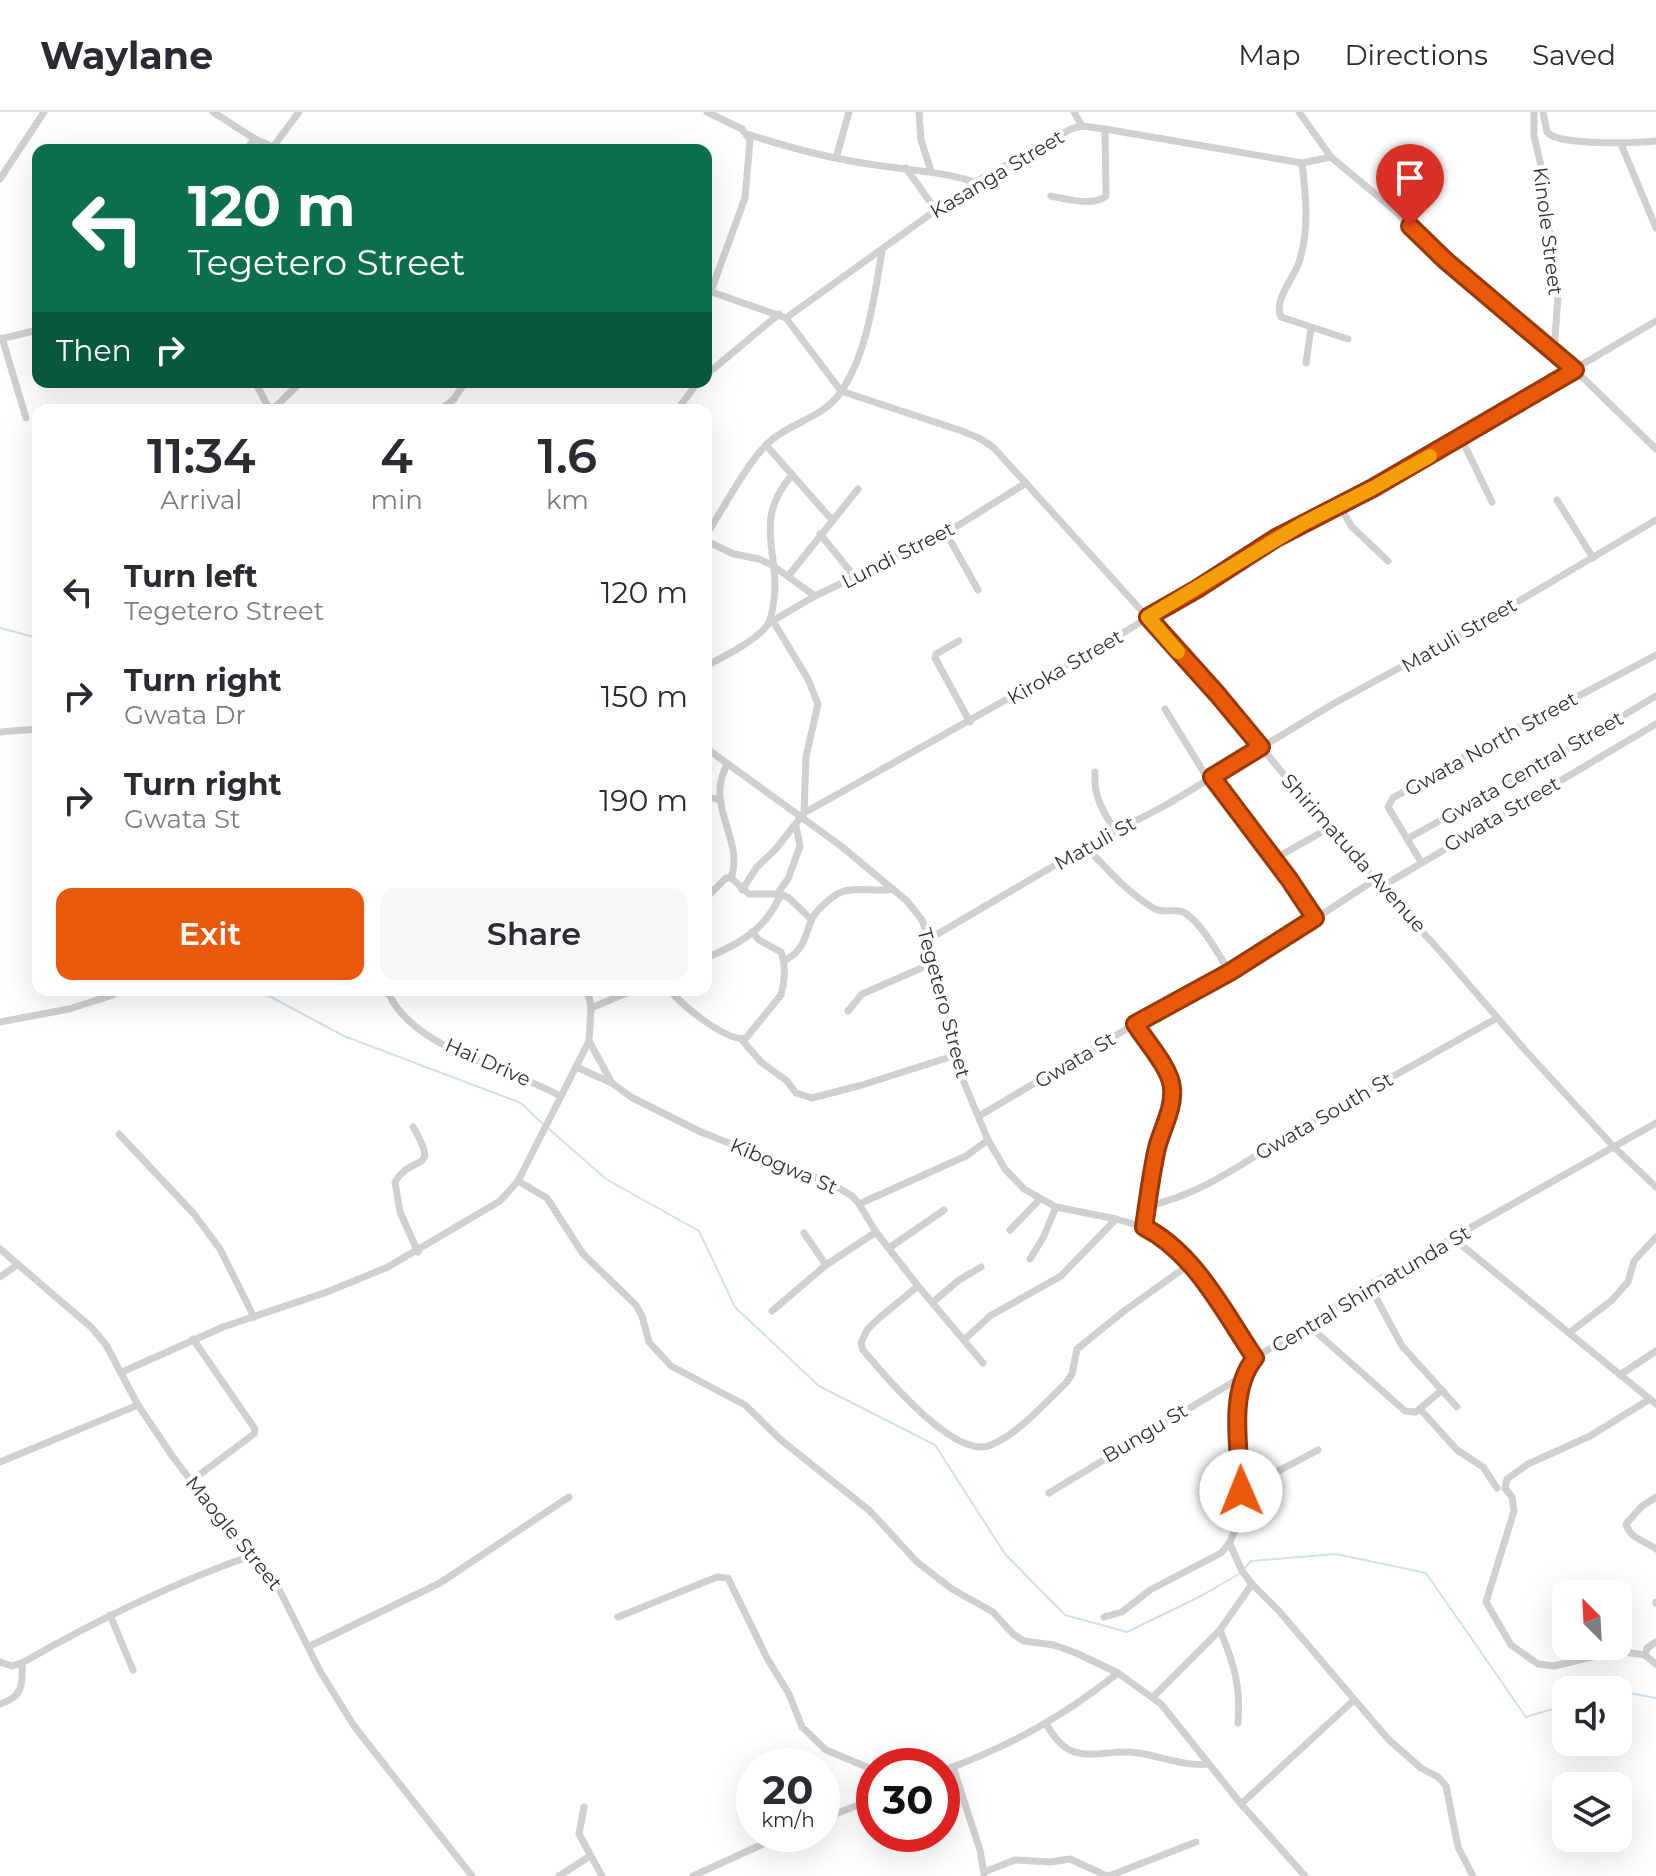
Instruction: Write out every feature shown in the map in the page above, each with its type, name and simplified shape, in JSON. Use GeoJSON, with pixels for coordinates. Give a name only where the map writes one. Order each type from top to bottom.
{"type":"FeatureCollection","features":[{"type":"Feature","properties":{"kind":"street"},"geometry":{"type":"LineString","coordinates":[[0,179],[44,112]]}},
{"type":"Feature","properties":{"kind":"street"},"geometry":{"type":"LineString","coordinates":[[213,112],[267,144]]}},
{"type":"Feature","properties":{"kind":"street"},"geometry":{"type":"LineString","coordinates":[[279,144],[299,112]]}},
{"type":"Feature","properties":{"kind":"street"},"geometry":{"type":"LineString","coordinates":[[707,112],[747,134],[805,152],[931,171],[975,182]]}},
{"type":"Feature","properties":{"kind":"street"},"geometry":{"type":"LineString","coordinates":[[836,158],[849,112]]}},
{"type":"Feature","properties":{"kind":"street"},"geometry":{"type":"LineString","coordinates":[[919,112],[921,140],[931,171]]}},
{"type":"Feature","properties":{"kind":"street"},"geometry":{"type":"LineString","coordinates":[[1074,112],[1082,126]]}},
{"type":"Feature","properties":{"kind":"street"},"geometry":{"type":"LineString","coordinates":[[1299,112],[1331,157],[1393,209],[1445,260],[1554,351],[1656,449]]}},
{"type":"Feature","properties":{"kind":"street","name":"Kinole Street"},"geometry":{"type":"LineString","coordinates":[[1534,112],[1534,136],[1542,170],[1558,296],[1554,351]]}},
{"type":"Feature","properties":{"kind":"street"},"geometry":{"type":"LineString","coordinates":[[1543,112],[1550,137],[1621,144],[1656,141]]}},
{"type":"Feature","properties":{"kind":"street","name":"Kasanga Street"},"geometry":{"type":"LineString","coordinates":[[712,370],[782,316],[882,251],[975,182],[1057,135],[1082,126],[1302,163],[1331,157]]}},
{"type":"Feature","properties":{"kind":"street"},"geometry":{"type":"LineString","coordinates":[[1051,196],[1098,201],[1106,196],[1105,129]]}},
{"type":"Feature","properties":{"kind":"street"},"geometry":{"type":"LineString","coordinates":[[712,282],[745,198],[750,140],[747,134]]}},
{"type":"Feature","properties":{"kind":"street"},"geometry":{"type":"LineString","coordinates":[[250,144],[255,139]]}},
{"type":"Feature","properties":{"kind":"street"},"geometry":{"type":"LineString","coordinates":[[1621,144],[1656,228]]}},
{"type":"Feature","properties":{"kind":"street"},"geometry":{"type":"LineString","coordinates":[[1302,163],[1306,233],[1299,262],[1278,305],[1278,314],[1348,339]]}},
{"type":"Feature","properties":{"kind":"street"},"geometry":{"type":"LineString","coordinates":[[906,168],[935,209]]}},
{"type":"Feature","properties":{"kind":"street"},"geometry":{"type":"LineString","coordinates":[[712,529],[766,445],[781,432],[831,403],[841,391],[864,334],[882,251]]}},
{"type":"Feature","properties":{"kind":"street"},"geometry":{"type":"LineString","coordinates":[[712,291],[782,316],[841,391]]}},
{"type":"Feature","properties":{"kind":"street","name":"Kiroka Street"},"geometry":{"type":"LineString","coordinates":[[742,890],[757,867],[801,818],[909,752],[970,722],[1197,589],[1276,538],[1461,438],[1656,321]]}},
{"type":"Feature","properties":{"kind":"street"},"geometry":{"type":"LineString","coordinates":[[1306,363],[1311,328]]}},
{"type":"Feature","properties":{"kind":"street"},"geometry":{"type":"LineString","coordinates":[[26,418],[1,339],[32,331]]}},
{"type":"Feature","properties":{"kind":"street"},"geometry":{"type":"LineString","coordinates":[[277,404],[295,388]]}},
{"type":"Feature","properties":{"kind":"street"},"geometry":{"type":"LineString","coordinates":[[448,404],[461,388]]}},
{"type":"Feature","properties":{"kind":"street","name":"Shirimatuda Avenue"},"geometry":{"type":"LineString","coordinates":[[841,391],[981,439],[994,448],[1218,695],[1329,828],[1497,1018],[1614,1147],[1656,1187]]}},
{"type":"Feature","properties":{"kind":"street"},"geometry":{"type":"LineString","coordinates":[[1461,438],[1492,502]]}},
{"type":"Feature","properties":{"kind":"street"},"geometry":{"type":"LineString","coordinates":[[766,445],[832,520]]}},
{"type":"Feature","properties":{"kind":"street"},"geometry":{"type":"LineString","coordinates":[[712,955],[752,932],[772,914],[800,846],[806,757],[811,724],[818,704],[801,665],[771,622],[775,595],[770,533],[772,510],[778,492],[792,475]]}},
{"type":"Feature","properties":{"kind":"street","name":"Lundi Street"},"geometry":{"type":"LineString","coordinates":[[712,662],[815,596],[946,533],[1026,483]]}},
{"type":"Feature","properties":{"kind":"street"},"geometry":{"type":"LineString","coordinates":[[789,575],[858,489]]}},
{"type":"Feature","properties":{"kind":"street"},"geometry":{"type":"LineString","coordinates":[[1557,500],[1593,558]]}},
{"type":"Feature","properties":{"kind":"street"},"geometry":{"type":"LineString","coordinates":[[1339,505],[1352,527],[1388,561]]}},
{"type":"Feature","properties":{"kind":"street","name":"Matuli Street"},"geometry":{"type":"LineString","coordinates":[[1261,747],[1656,520]]}},
{"type":"Feature","properties":{"kind":"street"},"geometry":{"type":"LineString","coordinates":[[946,533],[978,590]]}},
{"type":"Feature","properties":{"kind":"street"},"geometry":{"type":"LineString","coordinates":[[820,534],[855,577]]}},
{"type":"Feature","properties":{"kind":"street"},"geometry":{"type":"LineString","coordinates":[[712,541],[734,554],[772,565],[815,596]]}},
{"type":"Feature","properties":{"kind":"street"},"geometry":{"type":"LineString","coordinates":[[959,641],[940,650],[935,658],[970,722]]}},
{"type":"Feature","properties":{"kind":"street","name":"Gwata North Street"},"geometry":{"type":"LineString","coordinates":[[1421,862],[1388,807],[1393,798],[1478,749],[1656,655]]}},
{"type":"Feature","properties":{"kind":"street","name":"Gwata Central Street"},"geometry":{"type":"LineString","coordinates":[[1407,839],[1656,696]]}},
{"type":"Feature","properties":{"kind":"street"},"geometry":{"type":"LineString","coordinates":[[1165,709],[1210,778],[1274,859],[1315,918]]}},
{"type":"Feature","properties":{"kind":"street","name":"Gwata Street"},"geometry":{"type":"LineString","coordinates":[[1383,886],[1656,724]]}},
{"type":"Feature","properties":{"kind":"street"},"geometry":{"type":"LineString","coordinates":[[0,732],[32,729]]}},
{"type":"Feature","properties":{"kind":"street","name":"Matuli St"},"geometry":{"type":"LineString","coordinates":[[929,939],[1261,747]]}},
{"type":"Feature","properties":{"kind":"street","name":"Tegetero Street"},"geometry":{"type":"LineString","coordinates":[[712,753],[841,846],[907,901],[922,920],[929,939],[953,1056],[988,1140],[1005,1169],[1024,1189],[1056,1207],[1116,1219],[1162,1236],[1190,1264],[1255,1358]]}},
{"type":"Feature","properties":{"kind":"street"},"geometry":{"type":"LineString","coordinates":[[727,765],[720,777],[719,800],[734,860],[731,878]]}},
{"type":"Feature","properties":{"kind":"street"},"geometry":{"type":"LineString","coordinates":[[1095,772],[1095,793],[1116,831]]}},
{"type":"Feature","properties":{"kind":"street"},"geometry":{"type":"LineString","coordinates":[[712,798],[719,800]]}},
{"type":"Feature","properties":{"kind":"street"},"geometry":{"type":"LineString","coordinates":[[1274,859],[1329,828]]}},
{"type":"Feature","properties":{"kind":"street"},"geometry":{"type":"LineString","coordinates":[[1086,847],[1146,903],[1159,911],[1183,911],[1230,972]]}},
{"type":"Feature","properties":{"kind":"street"},"geometry":{"type":"LineString","coordinates":[[712,892],[726,878],[731,878]]}},
{"type":"Feature","properties":{"kind":"street"},"geometry":{"type":"LineString","coordinates":[[731,878],[742,890],[756,896],[779,894],[789,898],[811,919]]}},
{"type":"Feature","properties":{"kind":"street","name":"Gwata St"},"geometry":{"type":"LineString","coordinates":[[979,1116],[1230,972],[1376,879]]}},
{"type":"Feature","properties":{"kind":"street"},"geometry":{"type":"LineString","coordinates":[[784,961],[801,948],[808,936],[811,919],[833,897],[843,891],[893,889]]}},
{"type":"Feature","properties":{"kind":"street"},"geometry":{"type":"LineString","coordinates":[[742,1040],[781,995],[784,961],[781,952],[759,940],[752,932]]}},
{"type":"Feature","properties":{"kind":"street"},"geometry":{"type":"LineString","coordinates":[[848,1011],[862,994],[933,963]]}},
{"type":"Feature","properties":{"kind":"street"},"geometry":{"type":"LineString","coordinates":[[0,1022],[69,1009],[110,996]]}},
{"type":"Feature","properties":{"kind":"street","name":"Hai Drive"},"geometry":{"type":"LineString","coordinates":[[390,996],[398,1012],[445,1046],[560,1096]]}},
{"type":"Feature","properties":{"kind":"street"},"geometry":{"type":"LineString","coordinates":[[122,1372],[193,1339],[355,1281],[418,1252],[500,1201],[518,1181],[589,1041],[589,996]]}},
{"type":"Feature","properties":{"kind":"street"},"geometry":{"type":"LineString","coordinates":[[591,1008],[620,996]]}},
{"type":"Feature","properties":{"kind":"street"},"geometry":{"type":"LineString","coordinates":[[677,996],[712,1026],[742,1040],[796,1093],[812,1098],[953,1056]]}},
{"type":"Feature","properties":{"kind":"street","name":"Gwata South St"},"geometry":{"type":"LineString","coordinates":[[1147,1206],[1168,1202],[1208,1185],[1318,1118],[1497,1018]]}},
{"type":"Feature","properties":{"kind":"street"},"geometry":{"type":"LineString","coordinates":[[1135,1024],[1169,1076],[1172,1087],[1171,1107],[1157,1145],[1144,1227]]}},
{"type":"Feature","properties":{"kind":"street","name":"Kibogwa St"},"geometry":{"type":"LineString","coordinates":[[589,1041],[612,1083],[631,1097],[701,1132],[832,1184],[852,1196],[918,1286],[983,1363]]}},
{"type":"Feature","properties":{"kind":"street"},"geometry":{"type":"LineString","coordinates":[[576,1067],[612,1083]]}},
{"type":"Feature","properties":{"kind":"street","name":"Central Shimatunda St"},"geometry":{"type":"LineString","coordinates":[[1230,1544],[1234,1537],[1241,1491],[1238,1424],[1243,1376],[1255,1358],[1369,1285],[1656,1123]]}},
{"type":"Feature","properties":{"kind":"street"},"geometry":{"type":"LineString","coordinates":[[413,1127],[426,1149],[425,1155],[420,1163],[403,1172],[395,1182],[400,1212],[418,1252]]}},
{"type":"Feature","properties":{"kind":"street"},"geometry":{"type":"LineString","coordinates":[[119,1134],[194,1214],[220,1249],[254,1317]]}},
{"type":"Feature","properties":{"kind":"street"},"geometry":{"type":"LineString","coordinates":[[859,1204],[966,1156],[988,1140]]}},
{"type":"Feature","properties":{"kind":"street"},"geometry":{"type":"LineString","coordinates":[[518,1181],[547,1198],[583,1254],[636,1305],[649,1342],[671,1366],[745,1405],[781,1440],[870,1511],[917,1562],[952,1589],[993,1612],[1013,1634],[1024,1641],[1054,1645],[1076,1653],[1118,1673],[1153,1697],[1175,1719],[1241,1804],[1305,1876]]}},
{"type":"Feature","properties":{"kind":"street"},"geometry":{"type":"LineString","coordinates":[[1010,1230],[1040,1199]]}},
{"type":"Feature","properties":{"kind":"street"},"geometry":{"type":"LineString","coordinates":[[1030,1259],[1056,1207]]}},
{"type":"Feature","properties":{"kind":"street"},"geometry":{"type":"LineString","coordinates":[[889,1248],[944,1210]]}},
{"type":"Feature","properties":{"kind":"street"},"geometry":{"type":"LineString","coordinates":[[964,1340],[990,1316],[1061,1276],[1116,1219]]}},
{"type":"Feature","properties":{"kind":"street"},"geometry":{"type":"LineString","coordinates":[[772,1311],[826,1265],[876,1232]]}},
{"type":"Feature","properties":{"kind":"street"},"geometry":{"type":"LineString","coordinates":[[804,1233],[826,1265]]}},
{"type":"Feature","properties":{"kind":"street"},"geometry":{"type":"LineString","coordinates":[[1569,1333],[1611,1301],[1628,1282],[1634,1261],[1656,1237]]}},
{"type":"Feature","properties":{"kind":"street"},"geometry":{"type":"LineString","coordinates":[[1454,1239],[1653,1402],[1590,1436],[1528,1464],[1507,1479],[1505,1488],[1512,1497],[1514,1511],[1486,1602],[1511,1645],[1538,1664],[1554,1666],[1617,1651],[1645,1655],[1656,1664]]}},
{"type":"Feature","properties":{"kind":"street","name":"Maogle Street"},"geometry":{"type":"LineString","coordinates":[[0,1249],[92,1328],[122,1372],[138,1405],[191,1481],[250,1556],[276,1583],[308,1647],[371,1750],[472,1876]]}},
{"type":"Feature","properties":{"kind":"street"},"geometry":{"type":"LineString","coordinates":[[918,1286],[867,1330],[861,1343],[863,1350],[910,1404],[959,1440],[979,1448],[990,1446],[1011,1433],[1066,1383],[1072,1374],[1077,1349],[1190,1264]]}},
{"type":"Feature","properties":{"kind":"street"},"geometry":{"type":"LineString","coordinates":[[0,1277],[17,1265]]}},
{"type":"Feature","properties":{"kind":"street"},"geometry":{"type":"LineString","coordinates":[[933,1302],[959,1280],[981,1267]]}},
{"type":"Feature","properties":{"kind":"street"},"geometry":{"type":"LineString","coordinates":[[1369,1285],[1402,1346],[1457,1407]]}},
{"type":"Feature","properties":{"kind":"street"},"geometry":{"type":"LineString","coordinates":[[1308,1325],[1405,1411],[1412,1413],[1421,1410],[1442,1390]]}},
{"type":"Feature","properties":{"kind":"street"},"geometry":{"type":"LineString","coordinates":[[191,1481],[254,1434],[255,1429],[193,1339]]}},
{"type":"Feature","properties":{"kind":"street"},"geometry":{"type":"LineString","coordinates":[[1620,1375],[1656,1351]]}},
{"type":"Feature","properties":{"kind":"street","name":"Bungu St"},"geometry":{"type":"LineString","coordinates":[[1049,1493],[1243,1376]]}},
{"type":"Feature","properties":{"kind":"street"},"geometry":{"type":"LineString","coordinates":[[0,1462],[138,1405]]}},
{"type":"Feature","properties":{"kind":"street"},"geometry":{"type":"LineString","coordinates":[[1421,1410],[1457,1450],[1483,1467],[1497,1488]]}},
{"type":"Feature","properties":{"kind":"street"},"geometry":{"type":"LineString","coordinates":[[1241,1491],[1318,1450]]}},
{"type":"Feature","properties":{"kind":"street"},"geometry":{"type":"LineString","coordinates":[[308,1647],[440,1583],[569,1497]]}},
{"type":"Feature","properties":{"kind":"street"},"geometry":{"type":"LineString","coordinates":[[1656,1497],[1641,1507],[1626,1524],[1628,1531],[1656,1549]]}},
{"type":"Feature","properties":{"kind":"street"},"geometry":{"type":"LineString","coordinates":[[1104,1617],[1122,1612],[1150,1590],[1221,1553],[1230,1544],[1242,1571],[1252,1584],[1279,1611],[1354,1700],[1404,1754],[1421,1768],[1432,1772],[1446,1786],[1458,1847],[1473,1876]]}},
{"type":"Feature","properties":{"kind":"street"},"geometry":{"type":"LineString","coordinates":[[0,1662],[12,1666],[22,1663],[110,1615],[250,1556]]}},
{"type":"Feature","properties":{"kind":"street"},"geometry":{"type":"LineString","coordinates":[[618,1617],[717,1577],[728,1578],[767,1658],[789,1694],[802,1727],[826,1750],[856,1762]]}},
{"type":"Feature","properties":{"kind":"street"},"geometry":{"type":"LineString","coordinates":[[1153,1697],[1220,1630],[1252,1584]]}},
{"type":"Feature","properties":{"kind":"street"},"geometry":{"type":"LineString","coordinates":[[110,1615],[133,1670]]}},
{"type":"Feature","properties":{"kind":"street"},"geometry":{"type":"LineString","coordinates":[[1220,1630],[1235,1666],[1240,1699],[1238,1723]]}},
{"type":"Feature","properties":{"kind":"street"},"geometry":{"type":"LineString","coordinates":[[1645,1655],[1647,1648],[1656,1642]]}},
{"type":"Feature","properties":{"kind":"street"},"geometry":{"type":"LineString","coordinates":[[0,1704],[19,1695],[23,1686],[22,1663]]}},
{"type":"Feature","properties":{"kind":"street"},"geometry":{"type":"LineString","coordinates":[[960,1764],[1015,1742],[1118,1673]]}},
{"type":"Feature","properties":{"kind":"street"},"geometry":{"type":"LineString","coordinates":[[1241,1804],[1354,1700]]}},
{"type":"Feature","properties":{"kind":"street"},"geometry":{"type":"LineString","coordinates":[[1046,1724],[1068,1749],[1081,1754],[1125,1752],[1149,1754],[1183,1764],[1208,1764]]}},
{"type":"Feature","properties":{"kind":"street"},"geometry":{"type":"LineString","coordinates":[[960,1791],[984,1874],[1015,1860],[1051,1862],[1070,1859],[1108,1876],[1196,1842]]}},
{"type":"Feature","properties":{"kind":"street"},"geometry":{"type":"LineString","coordinates":[[584,1807],[579,1834],[602,1876]]}},
{"type":"Feature","properties":{"kind":"street"},"geometry":{"type":"LineString","coordinates":[[693,1876],[746,1852]]}},
{"type":"Feature","properties":{"kind":"street"},"geometry":{"type":"LineString","coordinates":[[559,1876],[590,1856]]}},
{"type":"Feature","properties":{"kind":"waterway"},"geometry":{"type":"LineString","coordinates":[[0,628],[32,636]]}},
{"type":"Feature","properties":{"kind":"waterway"},"geometry":{"type":"LineString","coordinates":[[269,996],[344,1036],[521,1103],[544,1125]]}},
{"type":"Feature","properties":{"kind":"waterway"},"geometry":{"type":"LineString","coordinates":[[549,1129],[606,1179],[699,1231],[735,1307],[819,1386],[935,1445],[1005,1554],[1065,1615],[1127,1632],[1239,1574]]}},
{"type":"Feature","properties":{"kind":"waterway"},"geometry":{"type":"LineString","coordinates":[[1244,1569],[1251,1561],[1336,1554],[1426,1573],[1526,1717],[1552,1709]]}},
{"type":"Feature","properties":{"kind":"waterway"},"geometry":{"type":"LineString","coordinates":[[1632,1693],[1656,1698]]}},
{"type":"Feature","properties":{"kind":"slow traffic"},"geometry":{"type":"LineString","coordinates":[[1178,652],[1148,617],[1276,538],[1430,456]]}},
{"type":"Feature","properties":{"kind":"route"},"geometry":{"type":"LineString","coordinates":[[1241,1491],[1238,1424],[1241,1391],[1243,1376],[1255,1358],[1190,1264],[1162,1236],[1144,1227],[1157,1145],[1171,1107],[1172,1087],[1169,1076],[1135,1024],[1266,951],[1315,918],[1212,777],[1261,747],[1148,617],[1276,538],[1373,488],[1575,370],[1445,260],[1410,226]]}}]}
